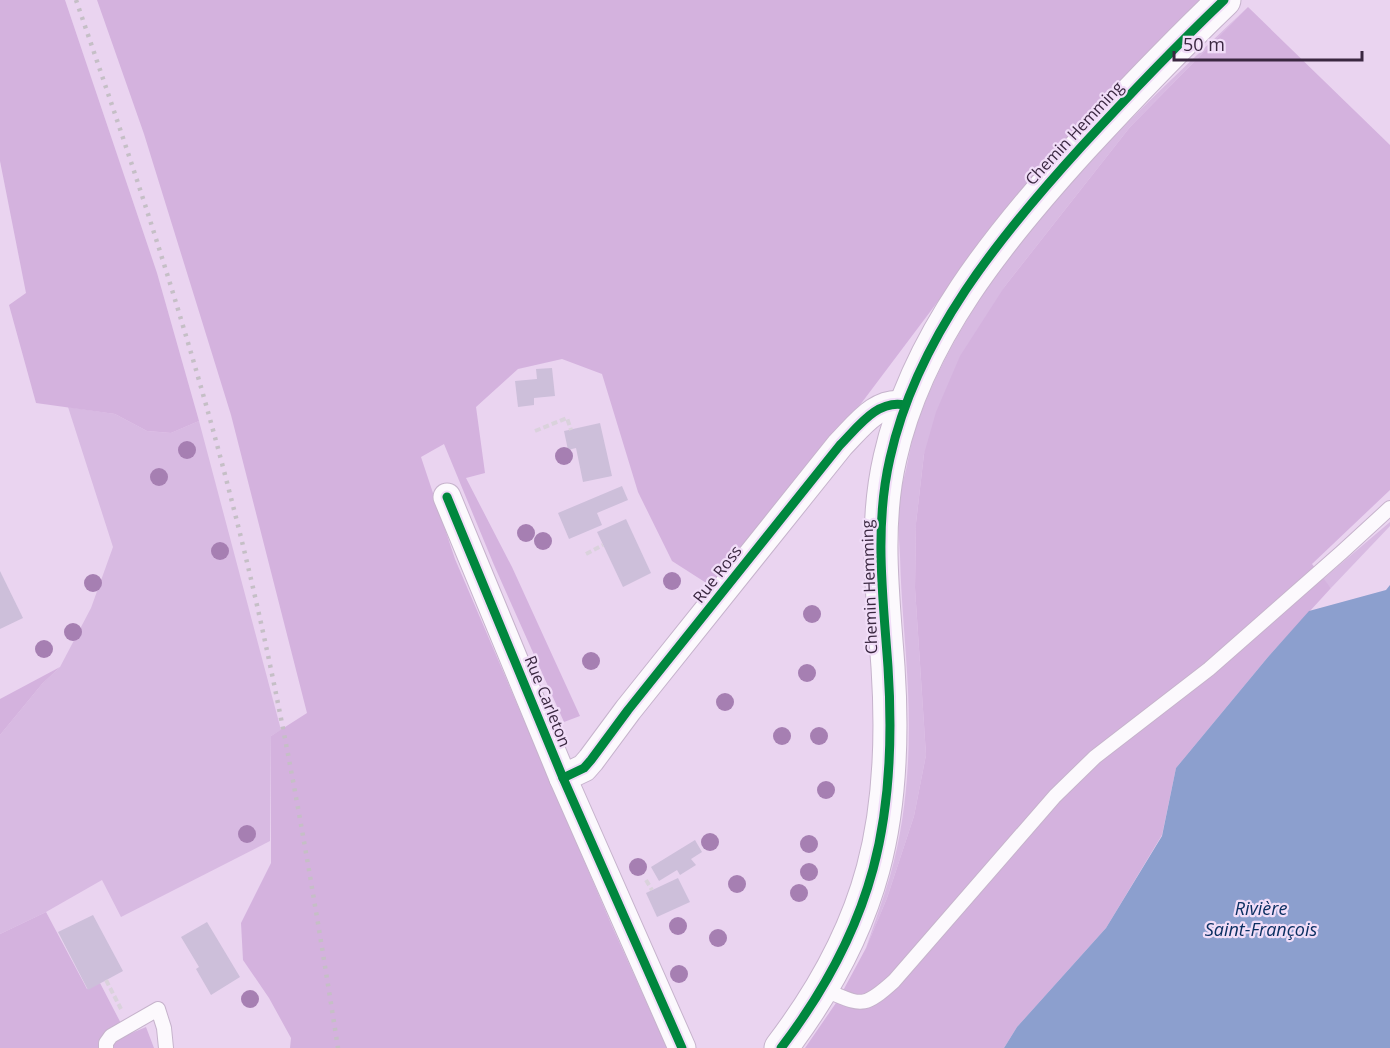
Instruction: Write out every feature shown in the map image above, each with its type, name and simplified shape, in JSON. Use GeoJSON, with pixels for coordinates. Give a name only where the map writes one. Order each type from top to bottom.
{"type":"FeatureCollection","features":[{"type":"Feature","properties":{"kind":"street","name":"Chemin Hemming"},"geometry":{"type":"LineString","coordinates":[[781,1048],[822,989],[852,932],[876,863],[886,808],[891,761],[880,518],[889,459],[905,405],[930,348],[945,322],[986,261],[1028,206],[1101,125],[1224,0]]}},
{"type":"Feature","properties":{"kind":"street","name":"Rue Ross"},"geometry":{"type":"LineString","coordinates":[[563,778],[576,774],[591,760],[627,710],[840,445],[876,410],[896,403],[905,405]]}},
{"type":"Feature","properties":{"kind":"street","name":"Rue Carleton"},"geometry":{"type":"LineString","coordinates":[[447,497],[563,778],[682,1048]]}},
{"type":"Feature","properties":{"kind":"lane"},"geometry":{"type":"LineString","coordinates":[[822,989],[861,1003],[874,1000],[894,981],[1055,796],[1095,757],[1209,669],[1390,508]]}},
{"type":"Feature","properties":{"kind":"lane"},"geometry":{"type":"LineString","coordinates":[[106,1048],[106,1043],[111,1036],[158,1009],[164,1028],[166,1048]]}},
{"type":"Feature","properties":{"kind":"path"},"geometry":{"type":"LineString","coordinates":[[535,431],[567,418],[571,430]]}},
{"type":"Feature","properties":{"kind":"path"},"geometry":{"type":"LineString","coordinates":[[586,554],[603,545]]}},
{"type":"Feature","properties":{"kind":"path"},"geometry":{"type":"LineString","coordinates":[[646,880],[652,890]]}},
{"type":"Feature","properties":{"kind":"path"},"geometry":{"type":"LineString","coordinates":[[106,980],[129,1025]]}},
{"type":"Feature","properties":{"kind":"shaded area"},"geometry":{"type":"Polygon","coordinates":[[[0,0],[65,0],[157,273],[199,421],[171,433],[147,431],[115,414],[36,403],[9,305],[26,293],[0,161],[0,0]]]}},
{"type":"Feature","properties":{"kind":"shaded area"},"geometry":{"type":"Polygon","coordinates":[[[97,0],[1200,0],[1113,89],[1024,187],[863,401],[711,586],[672,561],[638,492],[602,374],[562,359],[518,369],[476,407],[485,473],[466,478],[512,567],[580,716],[564,722],[494,565],[444,444],[421,457],[455,559],[612,926],[667,1048],[290,1048],[291,1038],[269,998],[243,960],[241,923],[271,863],[271,736],[307,713],[231,415],[144,134],[97,0]]]}},
{"type":"Feature","properties":{"kind":"shaded area"},"geometry":{"type":"Polygon","coordinates":[[[1248,7],[1130,127],[1005,286],[924,454],[916,523],[915,588],[926,755],[914,816],[887,898],[866,948],[896,854],[904,807],[909,713],[898,527],[901,489],[917,424],[943,363],[976,305],[1015,250],[1104,147],[1248,7]]]}},
{"type":"Feature","properties":{"kind":"shaded area"},"geometry":{"type":"Polygon","coordinates":[[[1248,7],[1390,145],[1390,490],[1312,564],[1331,588],[1268,657],[1176,768],[1162,835],[1106,928],[1017,1027],[1004,1048],[805,1048],[838,1000],[866,948],[887,898],[914,816],[926,755],[915,588],[916,523],[924,454],[936,412],[960,356],[1005,286],[1130,127],[1248,7]]]}},
{"type":"Feature","properties":{"kind":"shaded area"},"geometry":{"type":"Polygon","coordinates":[[[68,407],[115,414],[147,431],[171,433],[199,421],[281,730],[271,736],[270,841],[121,917],[102,880],[46,912],[0,934],[0,735],[42,684],[60,667],[91,608],[113,547],[68,407]]]}},
{"type":"Feature","properties":{"kind":"shaded area"},"geometry":{"type":"Polygon","coordinates":[[[1390,522],[1390,526],[1331,588],[1323,579],[1390,522]]]}},
{"type":"Feature","properties":{"kind":"shaded area"},"geometry":{"type":"Polygon","coordinates":[[[60,667],[42,684],[0,735],[0,699],[60,667]]]}},
{"type":"Feature","properties":{"kind":"shaded area"},"geometry":{"type":"Polygon","coordinates":[[[46,912],[87,989],[100,983],[127,1035],[146,1027],[154,1048],[0,1048],[0,934],[46,912]]]}},
{"type":"Feature","properties":{"kind":"water","name":"Rivière Saint-François"},"geometry":{"type":"Polygon","coordinates":[[[1390,585],[1390,1048],[1004,1048],[1017,1027],[1106,928],[1162,836],[1176,768],[1268,657],[1309,611],[1386,590],[1390,585]]]}},
{"type":"Feature","properties":{"kind":"building"},"geometry":{"type":"Polygon","coordinates":[[[552,368],[555,396],[534,398],[534,405],[518,407],[515,381],[537,379],[536,369],[552,368]]]}},
{"type":"Feature","properties":{"kind":"building"},"geometry":{"type":"Polygon","coordinates":[[[600,423],[612,476],[583,482],[576,448],[568,450],[564,431],[600,423]]]}},
{"type":"Feature","properties":{"kind":"building"},"geometry":{"type":"Polygon","coordinates":[[[622,486],[628,500],[597,513],[602,525],[569,539],[558,513],[622,486]]]}},
{"type":"Feature","properties":{"kind":"building"},"geometry":{"type":"Polygon","coordinates":[[[626,519],[651,573],[623,587],[597,532],[626,519]]]}},
{"type":"Feature","properties":{"kind":"building"},"geometry":{"type":"Polygon","coordinates":[[[0,571],[23,618],[0,629],[0,571]]]}},
{"type":"Feature","properties":{"kind":"building"},"geometry":{"type":"Polygon","coordinates":[[[695,840],[702,852],[691,859],[696,865],[680,875],[677,870],[659,881],[651,867],[695,840]]]}},
{"type":"Feature","properties":{"kind":"building"},"geometry":{"type":"Polygon","coordinates":[[[678,878],[690,902],[657,917],[646,893],[678,878]]]}},
{"type":"Feature","properties":{"kind":"building"},"geometry":{"type":"Polygon","coordinates":[[[93,915],[123,971],[88,990],[58,932],[93,915]]]}},
{"type":"Feature","properties":{"kind":"building"},"geometry":{"type":"Polygon","coordinates":[[[207,922],[240,977],[211,995],[196,969],[199,967],[181,937],[207,922]]]}},
{"type":"Feature","properties":{"kind":"railway"},"geometry":{"type":"LineString","coordinates":[[76,0],[159,248],[197,372],[231,498],[278,703],[316,909],[338,1048]]}},
{"type":"Feature","properties":{"kind":"cycle path"},"geometry":{"type":"LineString","coordinates":[[781,1048],[813,1003],[838,958],[858,914],[873,869],[883,822],[889,774],[890,722],[881,562],[882,510],[890,458],[903,414],[920,371],[965,290],[1021,216],[1082,146],[1224,0]]}},
{"type":"Feature","properties":{"kind":"cycle path"},"geometry":{"type":"LineString","coordinates":[[563,778],[584,768],[591,760],[628,710],[840,445],[877,410],[895,404],[905,405]]}},
{"type":"Feature","properties":{"kind":"cycle path"},"geometry":{"type":"LineString","coordinates":[[447,497],[563,778],[682,1048]]}}]}
